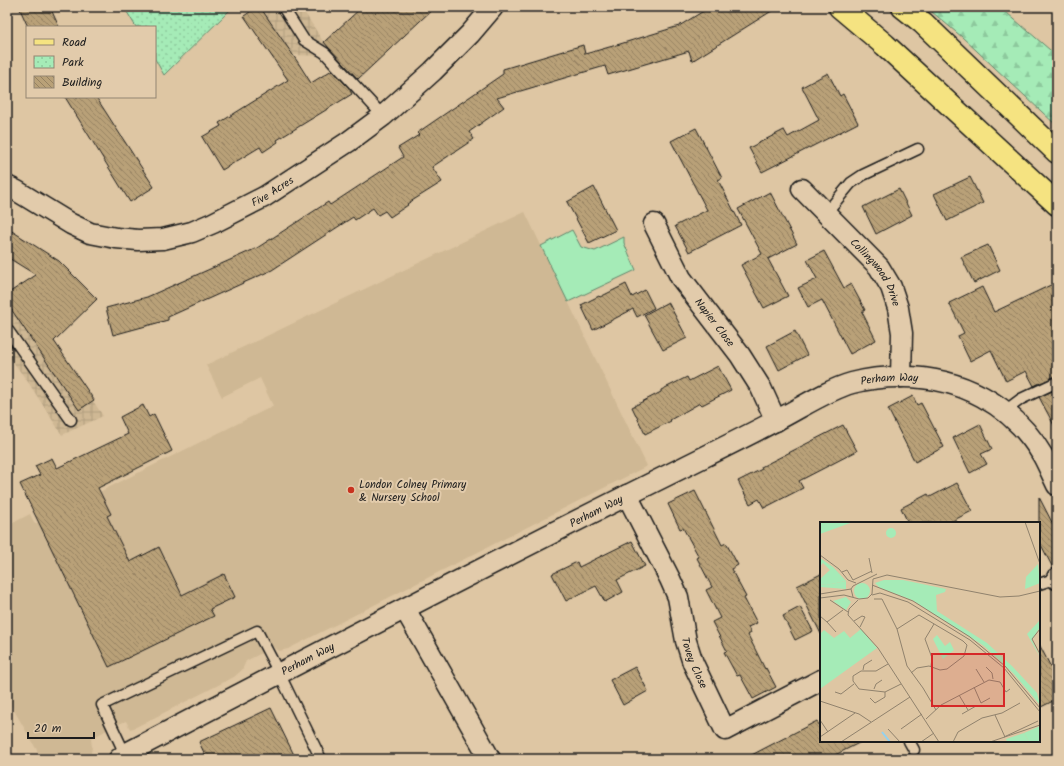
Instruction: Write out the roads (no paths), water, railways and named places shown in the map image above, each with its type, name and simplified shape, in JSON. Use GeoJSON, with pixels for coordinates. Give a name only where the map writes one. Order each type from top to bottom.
{"type":"FeatureCollection","features":[{"type":"Feature","properties":{"kind":"main road"},"geometry":{"type":"LineString","coordinates":[[840,7],[885,45],[1057,204]]}},
{"type":"Feature","properties":{"kind":"main road"},"geometry":{"type":"LineString","coordinates":[[903,7],[923,23],[1057,152]]}},
{"type":"Feature","properties":{"kind":"street","name":"Five Acres"},"geometry":{"type":"LineString","coordinates":[[7,186],[71,224],[90,233],[138,240],[163,239],[192,232],[264,197],[348,142],[384,116],[433,72],[470,34],[493,7]]}},
{"type":"Feature","properties":{"kind":"street","name":"Collingwood Drive"},"geometry":{"type":"LineString","coordinates":[[802,189],[879,267],[891,287],[898,308],[902,333],[901,376]]}},
{"type":"Feature","properties":{"kind":"street","name":"Napier Close"},"geometry":{"type":"LineString","coordinates":[[654,224],[681,278],[740,355],[761,388],[776,421]]}},
{"type":"Feature","properties":{"kind":"street","name":"Perham Way"},"geometry":{"type":"LineString","coordinates":[[122,757],[279,673],[776,421],[832,391],[851,383],[876,378],[901,376],[940,380],[963,387],[985,398],[1005,411],[1027,433],[1043,456],[1057,485]]}},
{"type":"Feature","properties":{"kind":"street","name":"Tovey Close"},"geometry":{"type":"LineString","coordinates":[[628,495],[678,597],[686,641],[693,663],[725,730],[820,681]]}},
{"type":"Feature","properties":{"kind":"street"},"geometry":{"type":"LineString","coordinates":[[404,609],[490,759]]}},
{"type":"Feature","properties":{"kind":"lane"},"geometry":{"type":"LineString","coordinates":[[283,7],[304,40],[325,53],[384,116]]}},
{"type":"Feature","properties":{"kind":"lane"},"geometry":{"type":"LineString","coordinates":[[826,213],[851,183],[863,175],[918,149]]}},
{"type":"Feature","properties":{"kind":"lane"},"geometry":{"type":"LineString","coordinates":[[7,329],[71,420]]}},
{"type":"Feature","properties":{"kind":"lane"},"geometry":{"type":"LineString","coordinates":[[1005,411],[1021,399],[1057,382]]}},
{"type":"Feature","properties":{"kind":"lane"},"geometry":{"type":"LineString","coordinates":[[1040,584],[1057,579]]}},
{"type":"Feature","properties":{"kind":"lane"},"geometry":{"type":"LineString","coordinates":[[122,757],[102,705],[257,631],[321,759]]}},
{"type":"Feature","properties":{"kind":"place","name":"London Colney Primary & Nursery School"},"geometry":{"type":"Point","coordinates":[351,490]}}]}
